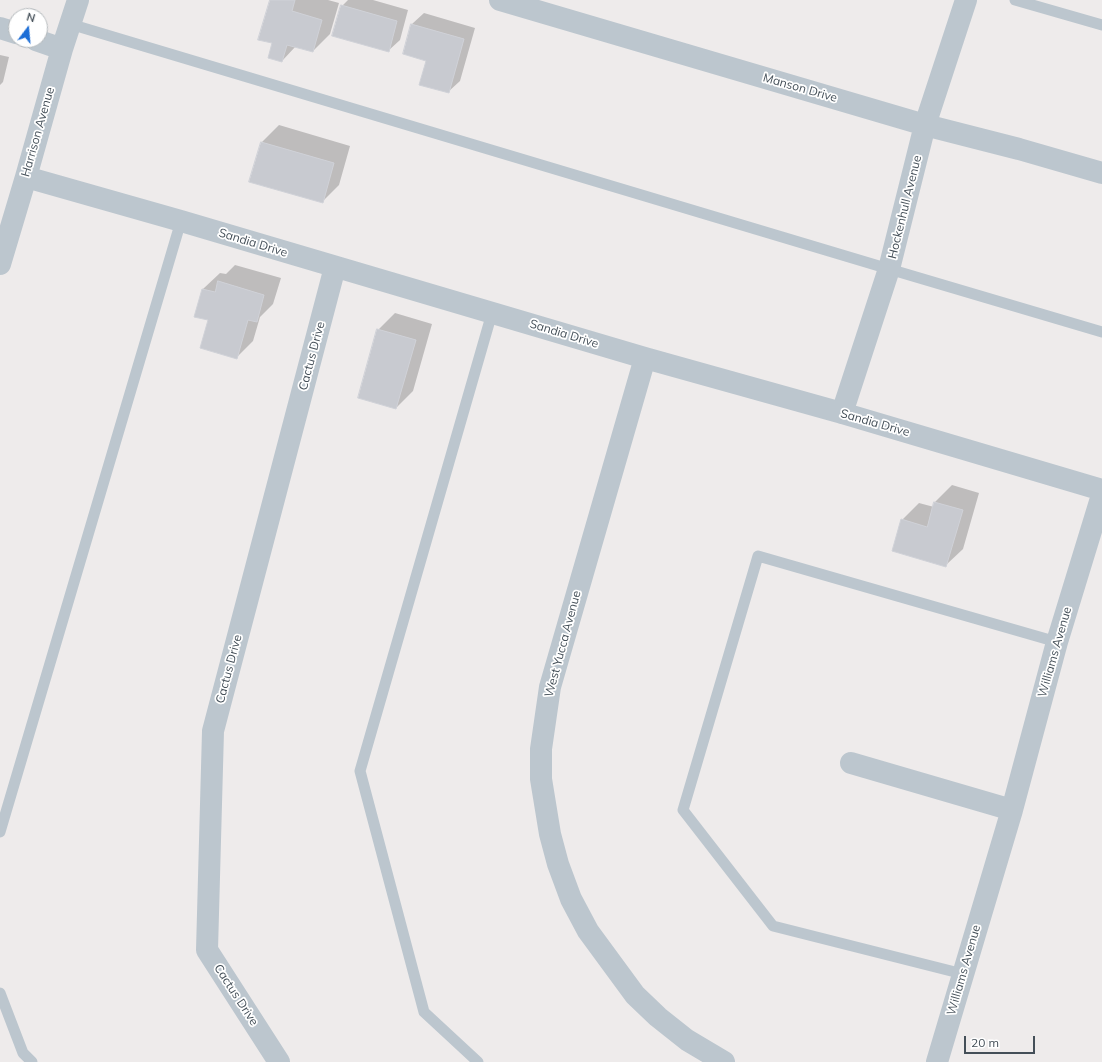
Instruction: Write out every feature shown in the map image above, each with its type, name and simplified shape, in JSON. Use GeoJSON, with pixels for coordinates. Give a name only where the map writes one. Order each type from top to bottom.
{"type":"FeatureCollection","features":[{"type":"Feature","properties":{"kind":"street","name":"Harrison Avenue"},"geometry":{"type":"LineString","coordinates":[[0,264],[62,49],[78,0]]}},
{"type":"Feature","properties":{"kind":"street","name":"Manson Drive"},"geometry":{"type":"LineString","coordinates":[[500,0],[925,125],[1019,149],[1102,173]]}},
{"type":"Feature","properties":{"kind":"street","name":"Hockenhull Avenue"},"geometry":{"type":"LineString","coordinates":[[842,413],[889,269],[925,125],[966,0]]}},
{"type":"Feature","properties":{"kind":"street"},"geometry":{"type":"LineString","coordinates":[[48,44],[62,49]]}},
{"type":"Feature","properties":{"kind":"street","name":"Sandia Drive"},"geometry":{"type":"LineString","coordinates":[[26,177],[181,221],[645,358],[842,413],[1102,490]]}},
{"type":"Feature","properties":{"kind":"street","name":"Cactus Drive"},"geometry":{"type":"LineString","coordinates":[[279,1062],[207,950],[213,731],[335,267]]}},
{"type":"Feature","properties":{"kind":"street","name":"West Yucca Avenue"},"geometry":{"type":"LineString","coordinates":[[645,358],[550,687],[541,749],[541,779],[550,834],[558,864],[571,899],[588,931],[635,995],[658,1017],[687,1040],[724,1062]]}},
{"type":"Feature","properties":{"kind":"street","name":"Williams Avenue"},"geometry":{"type":"LineString","coordinates":[[937,1062],[1012,810],[1057,642],[1102,496]]}},
{"type":"Feature","properties":{"kind":"street"},"geometry":{"type":"LineString","coordinates":[[851,763],[1012,810]]}},
{"type":"Feature","properties":{"kind":"lane"},"geometry":{"type":"LineString","coordinates":[[1015,0],[1102,25]]}},
{"type":"Feature","properties":{"kind":"lane"},"geometry":{"type":"LineString","coordinates":[[70,24],[1102,332]]}},
{"type":"Feature","properties":{"kind":"lane"},"geometry":{"type":"LineString","coordinates":[[0,832],[181,221]]}},
{"type":"Feature","properties":{"kind":"lane"},"geometry":{"type":"LineString","coordinates":[[478,1062],[424,1012],[360,771],[492,313]]}},
{"type":"Feature","properties":{"kind":"lane"},"geometry":{"type":"LineString","coordinates":[[963,974],[773,926],[684,810],[758,556],[1057,642]]}},
{"type":"Feature","properties":{"kind":"lane"},"geometry":{"type":"LineString","coordinates":[[0,993],[23,1053],[32,1062]]}},
{"type":"Feature","properties":{"kind":"building"},"geometry":{"type":"Polygon","coordinates":[[[270,0],[295,0],[292,11],[322,20],[313,52],[287,45],[282,62],[268,58],[272,43],[258,40],[270,0]]]}},
{"type":"Feature","properties":{"kind":"building"},"geometry":{"type":"Polygon","coordinates":[[[341,5],[397,21],[389,52],[332,36],[341,5]]]}},
{"type":"Feature","properties":{"kind":"building"},"geometry":{"type":"Polygon","coordinates":[[[411,24],[464,39],[449,93],[419,85],[426,61],[403,54],[411,24]]]}},
{"type":"Feature","properties":{"kind":"building"},"geometry":{"type":"Polygon","coordinates":[[[261,142],[334,163],[323,203],[249,182],[261,142]]]}},
{"type":"Feature","properties":{"kind":"building"},"geometry":{"type":"Polygon","coordinates":[[[218,281],[264,295],[257,322],[248,320],[237,359],[200,348],[208,320],[194,317],[202,289],[215,292],[218,281]]]}},
{"type":"Feature","properties":{"kind":"building"},"geometry":{"type":"Polygon","coordinates":[[[377,329],[416,340],[396,409],[358,398],[377,329]]]}},
{"type":"Feature","properties":{"kind":"building"},"geometry":{"type":"Polygon","coordinates":[[[934,502],[963,510],[946,567],[892,551],[901,519],[927,527],[934,502]]]}}]}
